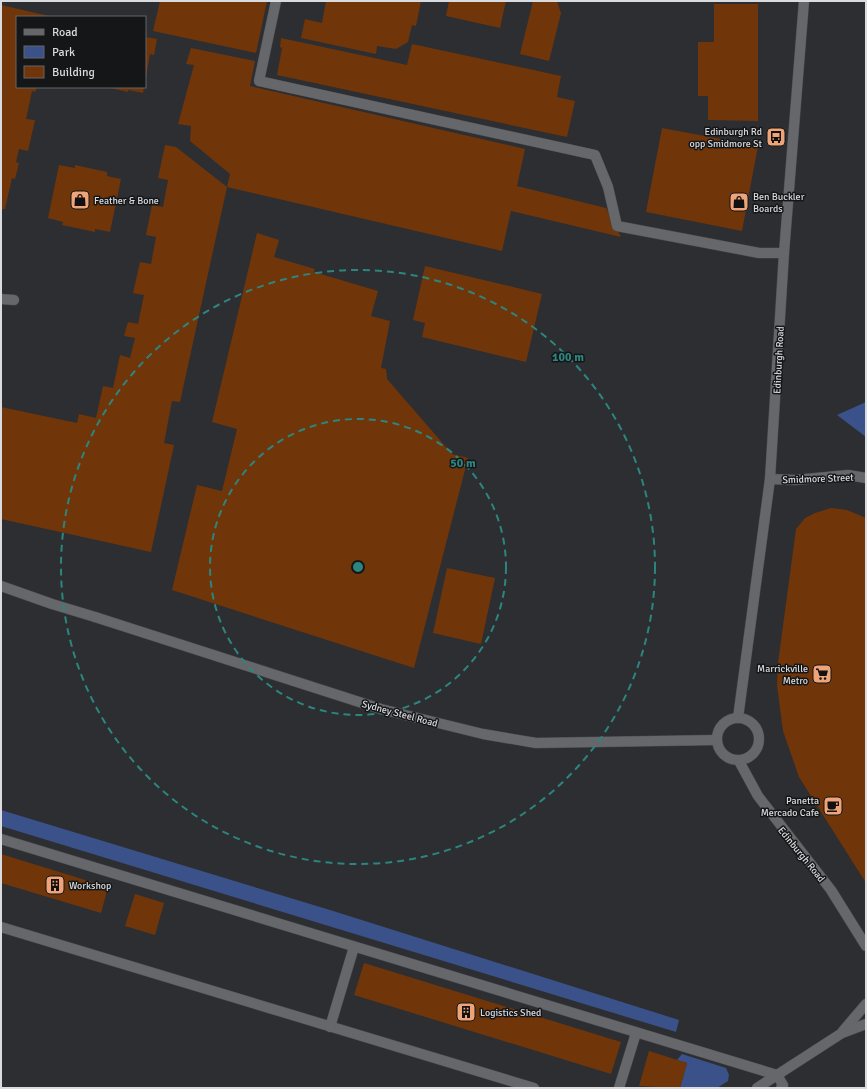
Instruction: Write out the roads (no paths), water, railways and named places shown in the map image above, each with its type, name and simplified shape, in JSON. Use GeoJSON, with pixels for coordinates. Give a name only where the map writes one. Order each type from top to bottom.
{"type":"FeatureCollection","features":[{"type":"Feature","properties":{"kind":"street"},"geometry":{"type":"LineString","coordinates":[[276,1],[259,81],[594,155],[608,187],[617,226],[759,253],[784,253]]}},
{"type":"Feature","properties":{"kind":"street","name":"Edinburgh Road"},"geometry":{"type":"LineString","coordinates":[[738,718],[770,479],[784,253],[804,1]]}},
{"type":"Feature","properties":{"kind":"street"},"geometry":{"type":"LineString","coordinates":[[1,299],[14,300]]}},
{"type":"Feature","properties":{"kind":"street","name":"Smidmore Street"},"geometry":{"type":"LineString","coordinates":[[770,479],[796,480],[848,475],[866,478]]}},
{"type":"Feature","properties":{"kind":"street","name":"Sydney Steel Road"},"geometry":{"type":"LineString","coordinates":[[1,586],[52,604],[381,709],[483,734],[536,743],[716,740]]}},
{"type":"Feature","properties":{"kind":"street"},"geometry":{"type":"LineString","coordinates":[[738,718],[751,723],[759,735],[759,742],[752,755],[739,761],[732,760],[721,753],[716,740],[717,733],[725,722],[738,718]]}},
{"type":"Feature","properties":{"kind":"street","name":"Edinburgh Road"},"geometry":{"type":"LineString","coordinates":[[739,761],[758,796],[831,890],[866,946]]}},
{"type":"Feature","properties":{"kind":"street"},"geometry":{"type":"LineString","coordinates":[[1,839],[777,1075],[782,1088]]}},
{"type":"Feature","properties":{"kind":"street"},"geometry":{"type":"LineString","coordinates":[[1,927],[534,1088]]}},
{"type":"Feature","properties":{"kind":"street"},"geometry":{"type":"LineString","coordinates":[[330,1027],[354,947]]}},
{"type":"Feature","properties":{"kind":"street"},"geometry":{"type":"LineString","coordinates":[[842,1033],[866,1004]]}},
{"type":"Feature","properties":{"kind":"street"},"geometry":{"type":"LineString","coordinates":[[757,1088],[842,1033],[866,1024]]}},
{"type":"Feature","properties":{"kind":"street"},"geometry":{"type":"LineString","coordinates":[[619,1088],[636,1033]]}},
{"type":"Feature","properties":{"kind":"place","name":"Edinburgh Rd opp Smidmore St"},"geometry":{"type":"Point","coordinates":[776,137]}},
{"type":"Feature","properties":{"kind":"place","name":"Feather & Bone"},"geometry":{"type":"Point","coordinates":[80,200]}},
{"type":"Feature","properties":{"kind":"place","name":"Ben Buckler Boards"},"geometry":{"type":"Point","coordinates":[739,202]}},
{"type":"Feature","properties":{"kind":"place","name":"Marrickville Metro"},"geometry":{"type":"Point","coordinates":[822,674]}},
{"type":"Feature","properties":{"kind":"place","name":"Panetta Mercado Cafe"},"geometry":{"type":"Point","coordinates":[833,806]}},
{"type":"Feature","properties":{"kind":"place","name":"Workshop"},"geometry":{"type":"Point","coordinates":[55,885]}},
{"type":"Feature","properties":{"kind":"place","name":"Logistics Shed"},"geometry":{"type":"Point","coordinates":[466,1012]}}]}
